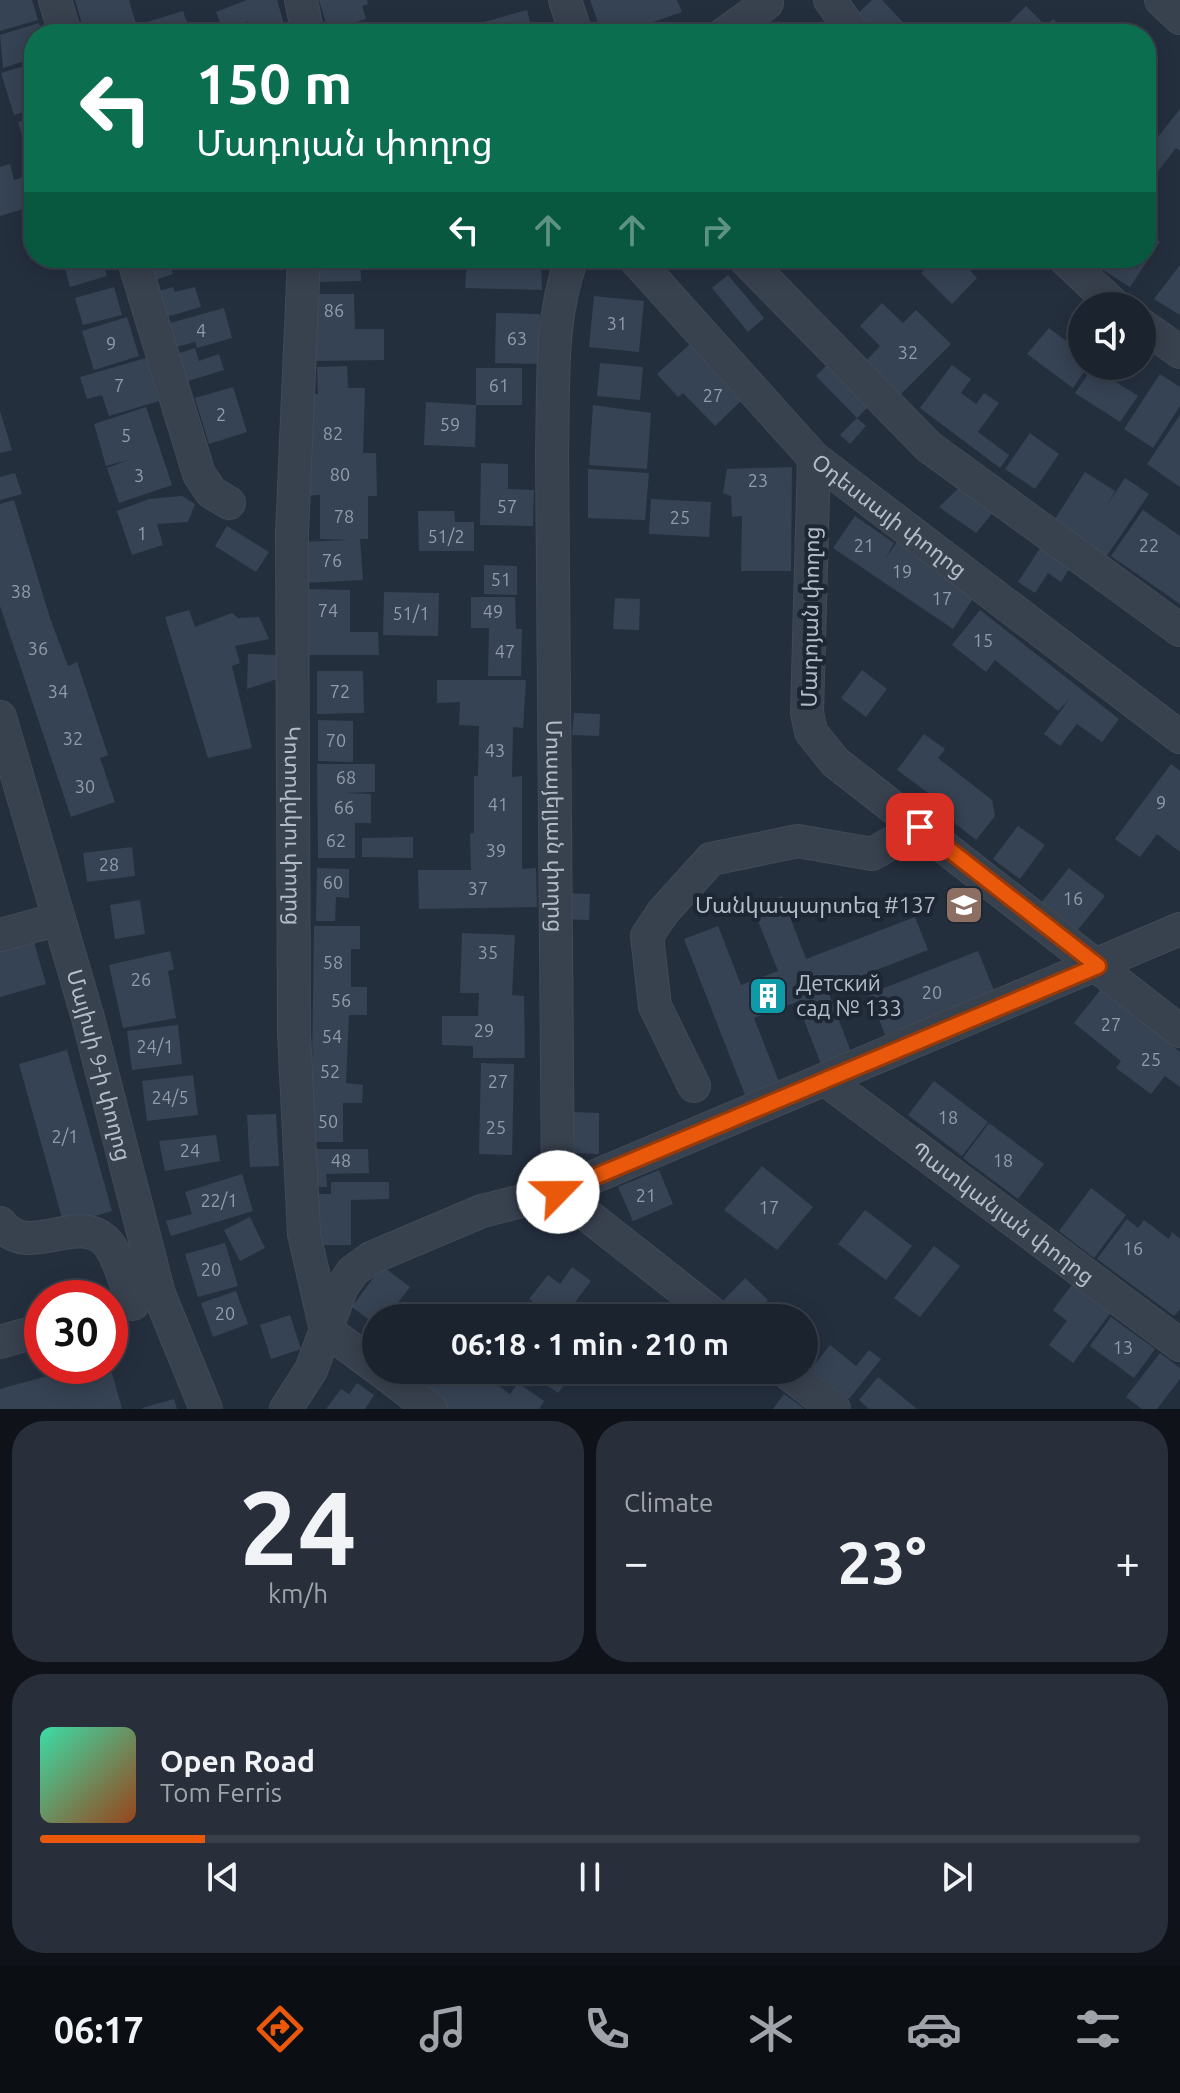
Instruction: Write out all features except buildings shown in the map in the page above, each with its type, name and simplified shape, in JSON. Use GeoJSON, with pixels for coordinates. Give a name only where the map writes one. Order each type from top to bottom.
{"type":"FeatureCollection","features":[{"type":"Feature","properties":{"kind":"street"},"geometry":{"type":"LineString","coordinates":[[55,0],[62,24]]}},
{"type":"Feature","properties":{"kind":"street"},"geometry":{"type":"LineString","coordinates":[[301,0],[306,24]]}},
{"type":"Feature","properties":{"kind":"street"},"geometry":{"type":"LineString","coordinates":[[565,0],[573,24]]}},
{"type":"Feature","properties":{"kind":"street"},"geometry":{"type":"LineString","coordinates":[[830,0],[847,24]]}},
{"type":"Feature","properties":{"kind":"street"},"geometry":{"type":"LineString","coordinates":[[1161,0],[1180,18]]}},
{"type":"Feature","properties":{"kind":"street"},"geometry":{"type":"LineString","coordinates":[[738,24],[767,3]]}},
{"type":"Feature","properties":{"kind":"street"},"geometry":{"type":"LineString","coordinates":[[136,268],[199,474],[211,492],[229,503]]}},
{"type":"Feature","properties":{"kind":"street","name":"Կոտովսկու փողոց"},"geometry":{"type":"LineString","coordinates":[[304,268],[292,533],[294,1033],[304,1234],[326,1330]]}},
{"type":"Feature","properties":{"kind":"street","name":"Մուսայելյան փողոց"},"geometry":{"type":"LineString","coordinates":[[558,1192],[552,451],[556,329],[560,297],[569,268]]}},
{"type":"Feature","properties":{"kind":"street","name":"Օդեսսայի փողոց"},"geometry":{"type":"LineString","coordinates":[[643,268],[814,458],[1180,737]]}},
{"type":"Feature","properties":{"kind":"street"},"geometry":{"type":"LineString","coordinates":[[754,268],[929,447],[1180,630]]}},
{"type":"Feature","properties":{"kind":"street"},"geometry":{"type":"LineString","coordinates":[[1075,268],[1100,292]]}},
{"type":"Feature","properties":{"kind":"street"},"geometry":{"type":"LineString","coordinates":[[1156,335],[1180,352]]}},
{"type":"Feature","properties":{"kind":"street","name":"Մադոյան փողոց"},"geometry":{"type":"LineString","coordinates":[[814,458],[807,713],[811,732],[835,762],[1180,1031]]}},
{"type":"Feature","properties":{"kind":"street","name":"Մայիսի 9-ի փողոց"},"geometry":{"type":"LineString","coordinates":[[0,717],[59,919],[134,1303],[206,1409]]}},
{"type":"Feature","properties":{"kind":"street"},"geometry":{"type":"LineString","coordinates":[[694,1086],[655,1006],[647,936],[663,912],[711,859],[798,841],[872,854],[920,827]]}},
{"type":"Feature","properties":{"kind":"street"},"geometry":{"type":"LineString","coordinates":[[0,935],[59,919]]}},
{"type":"Feature","properties":{"kind":"street"},"geometry":{"type":"LineString","coordinates":[[286,1409],[311,1370],[353,1271],[371,1258],[482,1211],[558,1192],[827,1081],[1180,929]]}},
{"type":"Feature","properties":{"kind":"street","name":"Պատկանյան փողոց"},"geometry":{"type":"LineString","coordinates":[[827,1081],[1180,1345]]}},
{"type":"Feature","properties":{"kind":"street"},"geometry":{"type":"LineString","coordinates":[[558,1192],[700,1304]]}},
{"type":"Feature","properties":{"kind":"street"},"geometry":{"type":"LineString","coordinates":[[0,1223],[20,1240],[76,1231],[94,1233],[109,1245],[134,1303]]}},
{"type":"Feature","properties":{"kind":"street"},"geometry":{"type":"LineString","coordinates":[[326,1330],[362,1357]]}},
{"type":"Feature","properties":{"kind":"street"},"geometry":{"type":"LineString","coordinates":[[0,1342],[24,1335]]}},
{"type":"Feature","properties":{"kind":"street"},"geometry":{"type":"LineString","coordinates":[[398,1384],[431,1409]]}},
{"type":"Feature","properties":{"kind":"street"},"geometry":{"type":"LineString","coordinates":[[802,1384],[834,1409]]}},
{"type":"Feature","properties":{"kind":"place","name":"Մանկապարտեզ #137"},"geometry":{"type":"Point","coordinates":[964,905]}},
{"type":"Feature","properties":{"kind":"place","name":"Детский сад № 133"},"geometry":{"type":"Point","coordinates":[768,996]}},
{"type":"Feature","properties":{"kind":"route"},"geometry":{"type":"LineString","coordinates":[[558,1192],[1098,966],[920,827]]}}]}
